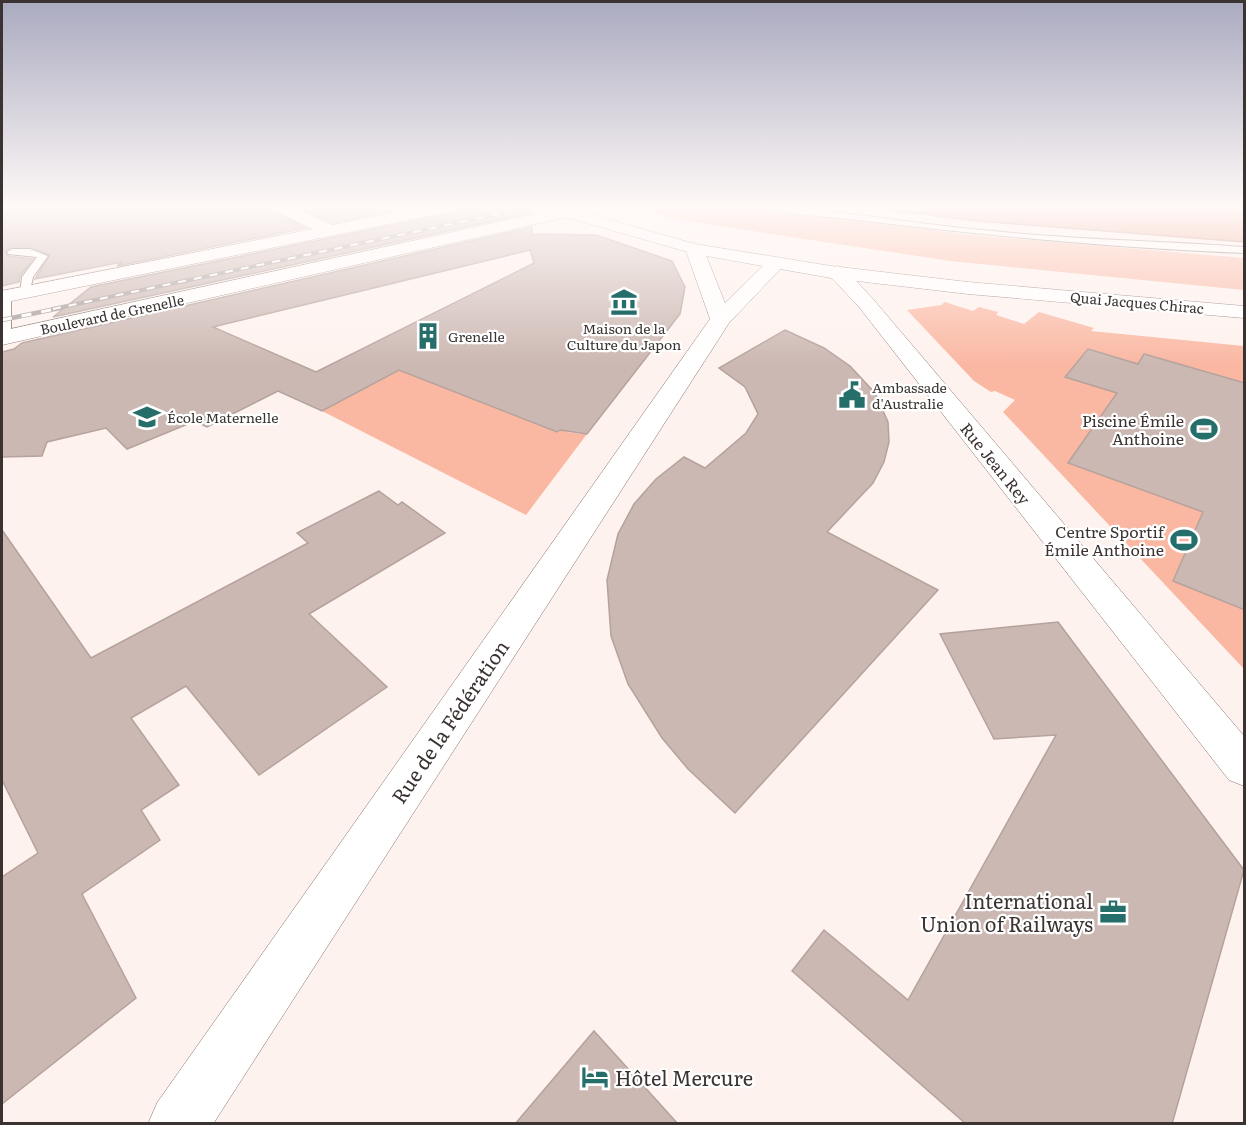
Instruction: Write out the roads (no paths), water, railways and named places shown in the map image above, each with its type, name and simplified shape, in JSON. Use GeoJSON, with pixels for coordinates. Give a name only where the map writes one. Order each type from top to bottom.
{"type":"FeatureCollection","features":[{"type":"Feature","properties":{"kind":"main road","name":"Boulevard de Grenelle"},"geometry":{"type":"LineString","coordinates":[[3,297],[188,260]]}},
{"type":"Feature","properties":{"kind":"main road","name":"Boulevard de Grenelle"},"geometry":{"type":"LineString","coordinates":[[3,338],[358,260]]}},
{"type":"Feature","properties":{"kind":"main road"},"geometry":{"type":"LineString","coordinates":[[699,260],[722,319]]}},
{"type":"Feature","properties":{"kind":"main road","name":"Quai Jacques Chirac"},"geometry":{"type":"LineString","coordinates":[[758,260],[914,282],[1245,312]]}},
{"type":"Feature","properties":{"kind":"main road","name":"Rue de la Fédération"},"geometry":{"type":"LineString","coordinates":[[178,1124],[722,319],[777,263]]}},
{"type":"Feature","properties":{"kind":"main road","name":"Rue Jean Rey"},"geometry":{"type":"LineString","coordinates":[[837,272],[866,303],[1245,766]]}},
{"type":"Feature","properties":{"kind":"lane"},"geometry":{"type":"LineString","coordinates":[[25,292],[24,284],[40,260]]}},
{"type":"Feature","properties":{"kind":"lane","name":"Boulevard de Grenelle"},"geometry":{"type":"LineString","coordinates":[[3,297],[3,338]]}},
{"type":"Feature","properties":{"kind":"railway"},"geometry":{"type":"LineString","coordinates":[[53,309],[285,260]]}},
{"type":"Feature","properties":{"kind":"railway"},"geometry":{"type":"LineString","coordinates":[[2,320],[60,308]]}},
{"type":"Feature","properties":{"kind":"place","name":"Maison de la Culture du Japon"},"geometry":{"type":"Point","coordinates":[624,302]}},
{"type":"Feature","properties":{"kind":"place","name":"Grenelle"},"geometry":{"type":"Point","coordinates":[428,336]}},
{"type":"Feature","properties":{"kind":"place","name":"Ambassade d'Australie"},"geometry":{"type":"Point","coordinates":[852,395]}},
{"type":"Feature","properties":{"kind":"place","name":"École Maternelle"},"geometry":{"type":"Point","coordinates":[147,417]}},
{"type":"Feature","properties":{"kind":"place","name":"Piscine Émile Anthoine"},"geometry":{"type":"Point","coordinates":[1204,429]}},
{"type":"Feature","properties":{"kind":"place","name":"Centre Sportif Émile Anthoine"},"geometry":{"type":"Point","coordinates":[1184,540]}},
{"type":"Feature","properties":{"kind":"place","name":"International Union of Railways"},"geometry":{"type":"Point","coordinates":[1113,912]}},
{"type":"Feature","properties":{"kind":"place","name":"Hôtel Mercure"},"geometry":{"type":"Point","coordinates":[595,1077]}}]}
